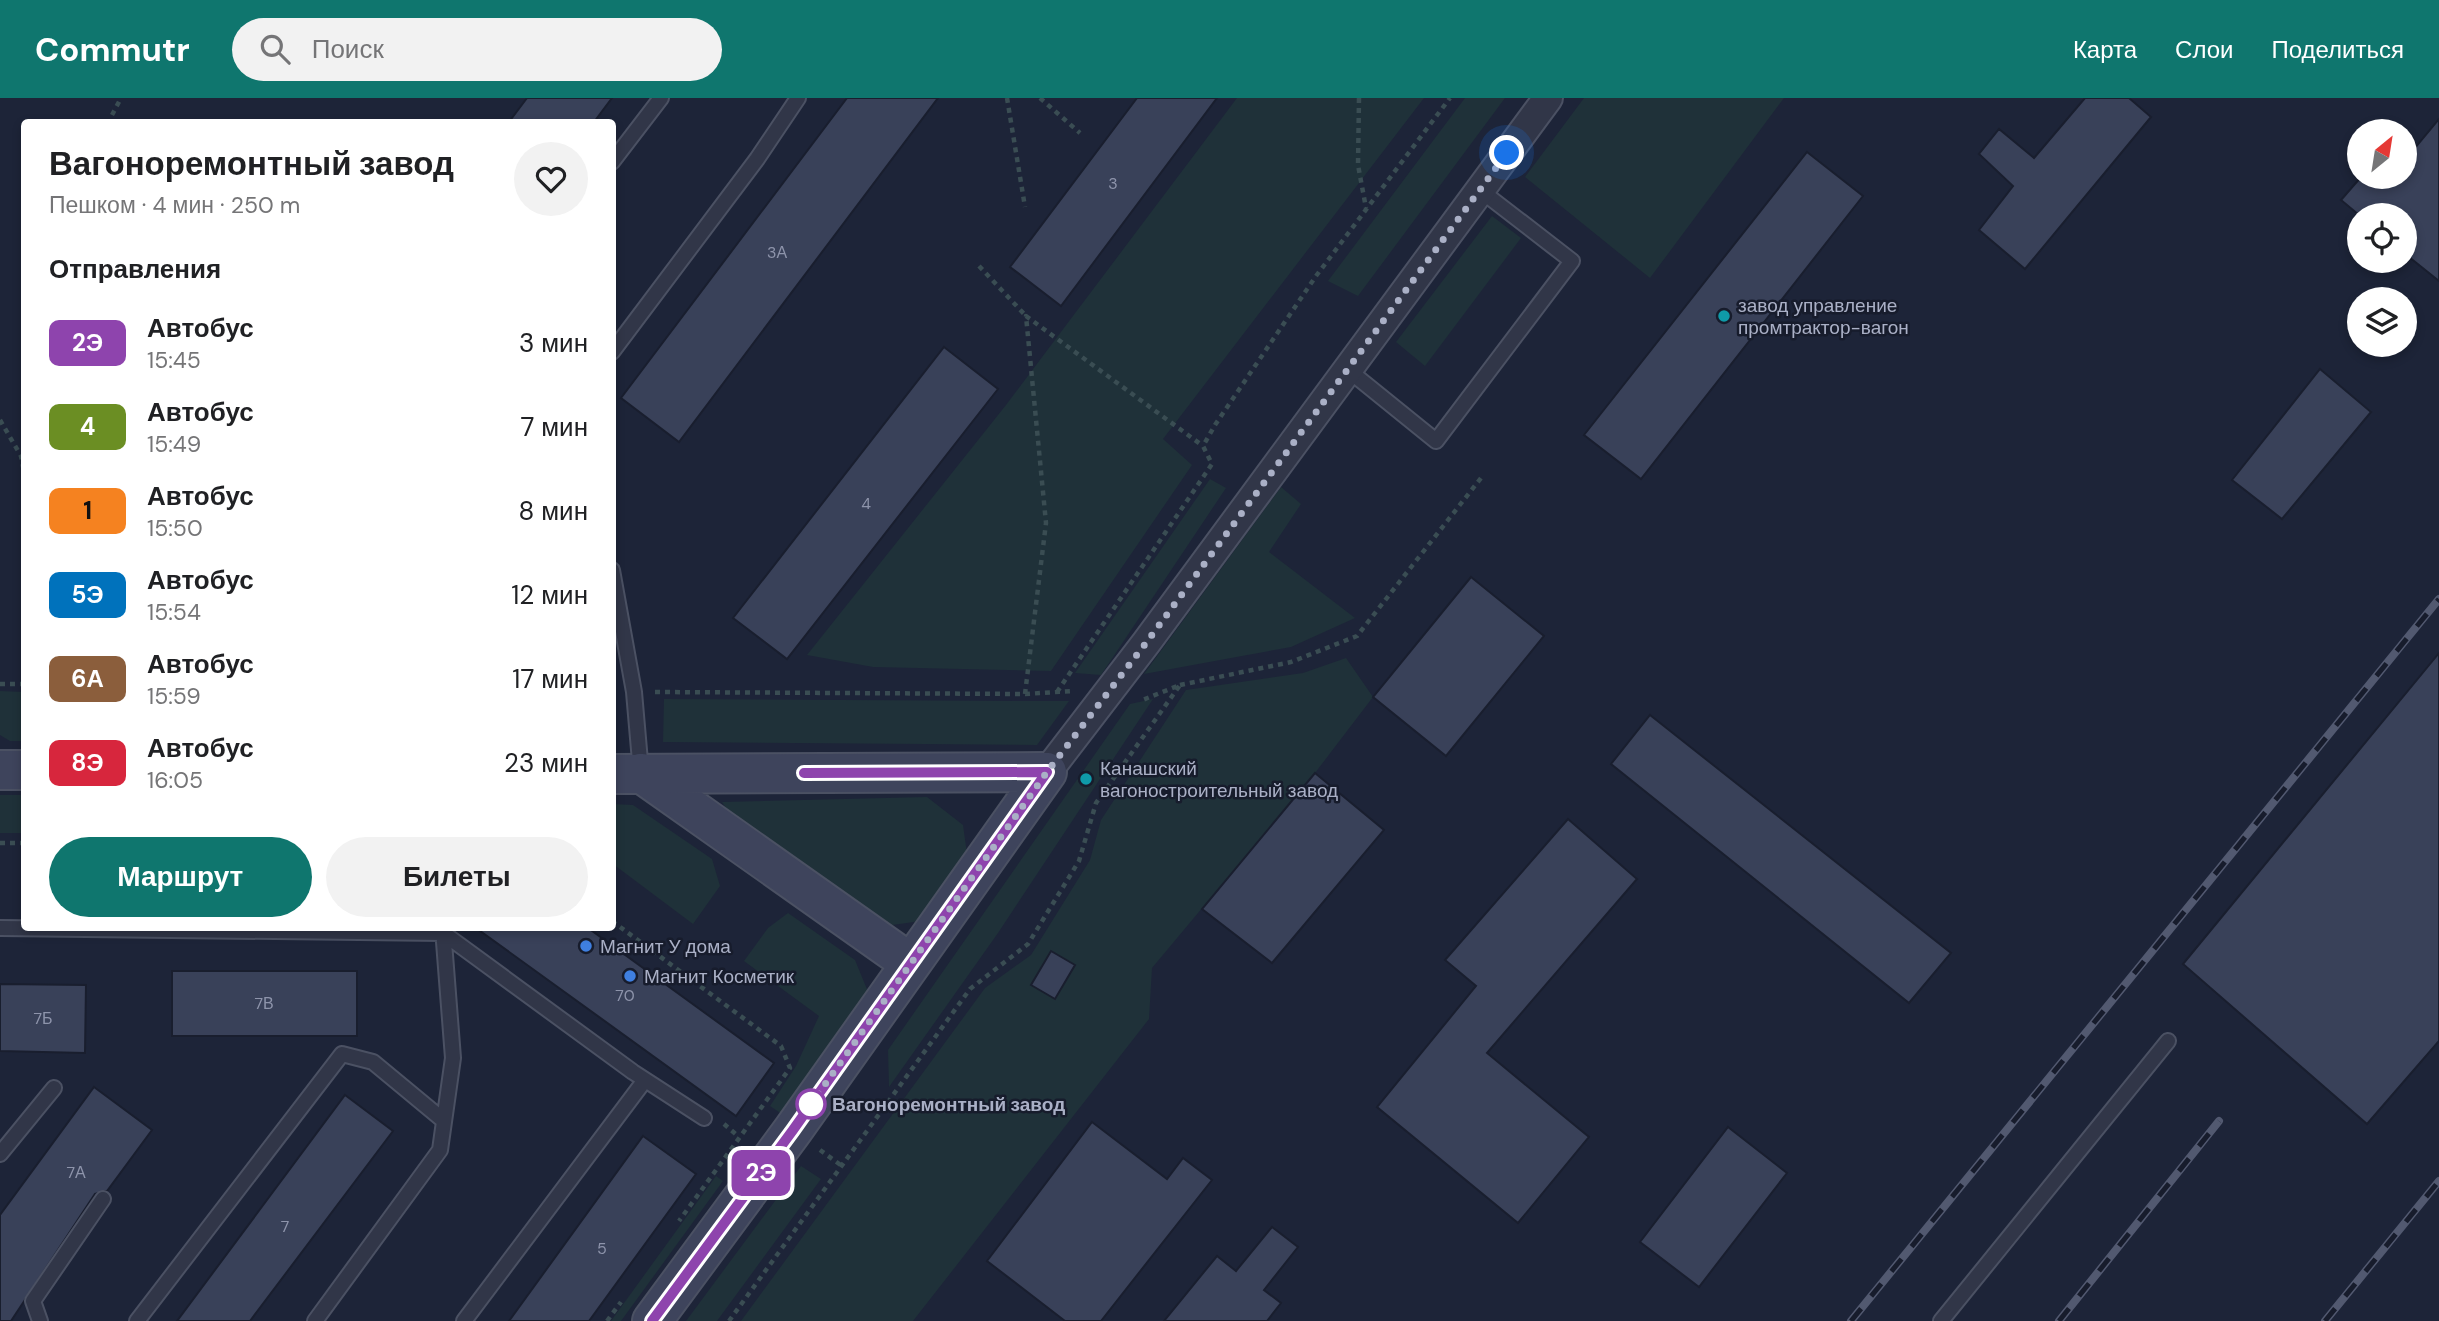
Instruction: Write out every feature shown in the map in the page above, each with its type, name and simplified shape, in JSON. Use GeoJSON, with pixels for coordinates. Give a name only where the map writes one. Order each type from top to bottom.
{"type":"FeatureCollection","features":[{"type":"Feature","properties":{"kind":"street"},"geometry":{"type":"LineString","coordinates":[[652,1321],[793,1130],[1047,772],[1548,98]]}},
{"type":"Feature","properties":{"kind":"street"},"geometry":{"type":"LineString","coordinates":[[0,770],[21,770]]}},
{"type":"Feature","properties":{"kind":"street"},"geometry":{"type":"LineString","coordinates":[[627,774],[1047,772]]}},
{"type":"Feature","properties":{"kind":"street"},"geometry":{"type":"LineString","coordinates":[[627,774],[910,963]]}},
{"type":"Feature","properties":{"kind":"lane"},"geometry":{"type":"LineString","coordinates":[[616,157],[661,98]]}},
{"type":"Feature","properties":{"kind":"lane"},"geometry":{"type":"LineString","coordinates":[[616,347],[757,159],[798,98]]}},
{"type":"Feature","properties":{"kind":"lane"},"geometry":{"type":"LineString","coordinates":[[1347,369],[1436,441],[1572,261],[1480,190]]}},
{"type":"Feature","properties":{"kind":"lane"},"geometry":{"type":"LineString","coordinates":[[616,592],[634,692],[627,774]]}},
{"type":"Feature","properties":{"kind":"lane"},"geometry":{"type":"LineString","coordinates":[[0,928],[21,928]]}},
{"type":"Feature","properties":{"kind":"lane"},"geometry":{"type":"LineString","coordinates":[[315,1321],[440,1150],[453,1058],[443,931]]}},
{"type":"Feature","properties":{"kind":"lane"},"geometry":{"type":"LineString","coordinates":[[444,931],[645,1080],[704,1118]]}},
{"type":"Feature","properties":{"kind":"lane"},"geometry":{"type":"LineString","coordinates":[[1941,1321],[2168,1041]]}},
{"type":"Feature","properties":{"kind":"lane"},"geometry":{"type":"LineString","coordinates":[[137,1321],[342,1054],[373,1062],[443,1121]]}},
{"type":"Feature","properties":{"kind":"lane"},"geometry":{"type":"LineString","coordinates":[[464,1321],[645,1080]]}},
{"type":"Feature","properties":{"kind":"lane"},"geometry":{"type":"LineString","coordinates":[[0,1154],[54,1088]]}},
{"type":"Feature","properties":{"kind":"lane"},"geometry":{"type":"LineString","coordinates":[[40,1321],[33,1301],[103,1199]]}},
{"type":"Feature","properties":{"kind":"path"},"geometry":{"type":"LineString","coordinates":[[112,115],[121,98]]}},
{"type":"Feature","properties":{"kind":"path"},"geometry":{"type":"LineString","coordinates":[[1007,98],[1025,207]]}},
{"type":"Feature","properties":{"kind":"path"},"geometry":{"type":"LineString","coordinates":[[1040,98],[1080,134]]}},
{"type":"Feature","properties":{"kind":"path"},"geometry":{"type":"LineString","coordinates":[[1359,98],[1358,166],[1366,210]]}},
{"type":"Feature","properties":{"kind":"path"},"geometry":{"type":"LineString","coordinates":[[1203,446],[1309,287],[1450,98]]}},
{"type":"Feature","properties":{"kind":"path"},"geometry":{"type":"LineString","coordinates":[[979,266],[1026,317],[1203,446],[1212,464],[1056,693]]}},
{"type":"Feature","properties":{"kind":"path"},"geometry":{"type":"LineString","coordinates":[[1025,694],[1046,523],[1026,317]]}},
{"type":"Feature","properties":{"kind":"path"},"geometry":{"type":"LineString","coordinates":[[0,420],[21,456]]}},
{"type":"Feature","properties":{"kind":"path"},"geometry":{"type":"LineString","coordinates":[[634,692],[1025,694],[1095,688],[1122,709],[1180,685],[1291,662],[1357,636],[1481,478]]}},
{"type":"Feature","properties":{"kind":"path"},"geometry":{"type":"LineString","coordinates":[[0,684],[21,684]]}},
{"type":"Feature","properties":{"kind":"path"},"geometry":{"type":"LineString","coordinates":[[729,1321],[970,989],[1028,944],[1079,862],[1096,803],[1180,685]]}},
{"type":"Feature","properties":{"kind":"path"},"geometry":{"type":"LineString","coordinates":[[0,843],[21,843]]}},
{"type":"Feature","properties":{"kind":"shaded area"},"geometry":{"type":"Polygon","coordinates":[[[1237,98],[1424,98],[1163,439],[1192,465],[1051,671],[873,667],[807,655],[1006,405],[1237,98]]]}},
{"type":"Feature","properties":{"kind":"shaded area"},"geometry":{"type":"Polygon","coordinates":[[[1465,98],[1505,98],[1358,296],[1328,281],[1465,98]]]}},
{"type":"Feature","properties":{"kind":"shaded area"},"geometry":{"type":"Polygon","coordinates":[[[1584,98],[1784,98],[1650,278],[1525,177],[1584,98]]]}},
{"type":"Feature","properties":{"kind":"shaded area"},"geometry":{"type":"Polygon","coordinates":[[[1492,216],[1521,238],[1425,366],[1396,342],[1492,216]]]}},
{"type":"Feature","properties":{"kind":"shaded area"},"geometry":{"type":"Polygon","coordinates":[[[1210,479],[1226,488],[1101,675],[1075,673],[1210,479]]]}},
{"type":"Feature","properties":{"kind":"shaded area"},"geometry":{"type":"Polygon","coordinates":[[[1281,487],[1301,504],[1269,552],[1355,618],[1291,647],[1144,674],[1281,487]]]}},
{"type":"Feature","properties":{"kind":"shaded area"},"geometry":{"type":"Polygon","coordinates":[[[1346,658],[1373,697],[1315,773],[1152,968],[1149,1019],[913,1321],[741,1321],[985,988],[1031,955],[1090,860],[1101,820],[1186,690],[1303,673],[1346,658]]]}},
{"type":"Feature","properties":{"kind":"shaded area"},"geometry":{"type":"Polygon","coordinates":[[[0,691],[21,692],[21,741],[10,741],[0,735],[0,691]]]}},
{"type":"Feature","properties":{"kind":"shaded area"},"geometry":{"type":"Polygon","coordinates":[[[664,699],[1069,701],[1037,745],[663,742],[664,699]]]}},
{"type":"Feature","properties":{"kind":"shaded area"},"geometry":{"type":"Polygon","coordinates":[[[1153,699],[998,933],[889,1087],[888,1050],[1130,704],[1153,699]]]}},
{"type":"Feature","properties":{"kind":"shaded area"},"geometry":{"type":"Polygon","coordinates":[[[0,795],[21,795],[21,833],[0,833],[0,795]]]}},
{"type":"Feature","properties":{"kind":"shaded area"},"geometry":{"type":"Polygon","coordinates":[[[927,797],[963,825],[967,854],[921,921],[892,925],[730,814],[722,802],[927,797]]]}},
{"type":"Feature","properties":{"kind":"shaded area"},"geometry":{"type":"Polygon","coordinates":[[[616,804],[633,805],[712,859],[720,886],[693,924],[616,866],[616,804]]]}},
{"type":"Feature","properties":{"kind":"shaded area"},"geometry":{"type":"Polygon","coordinates":[[[788,913],[855,960],[871,999],[785,1116],[770,1106],[796,1066],[819,1016],[744,961],[768,928],[788,913]]]}},
{"type":"Feature","properties":{"kind":"shaded area"},"geometry":{"type":"Polygon","coordinates":[[[801,1166],[821,1179],[717,1321],[686,1321],[801,1166]]]}},
{"type":"Feature","properties":{"kind":"shaded area"},"geometry":{"type":"Polygon","coordinates":[[[716,1176],[723,1181],[621,1321],[611,1321],[716,1176]]]}},
{"type":"Feature","properties":{"kind":"building"},"geometry":{"type":"Polygon","coordinates":[[[527,98],[612,98],[596,119],[511,119],[527,98]]]}},
{"type":"Feature","properties":{"kind":"building"},"geometry":{"type":"Polygon","coordinates":[[[847,98],[938,98],[679,442],[621,398],[847,98]]]}},
{"type":"Feature","properties":{"kind":"building"},"geometry":{"type":"Polygon","coordinates":[[[1137,98],[1217,98],[1061,306],[1010,267],[1137,98]]]}},
{"type":"Feature","properties":{"kind":"building"},"geometry":{"type":"Polygon","coordinates":[[[2085,98],[2129,98],[2151,117],[2025,269],[1979,230],[2013,186],[1979,154],[1999,129],[2034,158],[2085,98]]]}},
{"type":"Feature","properties":{"kind":"building"},"geometry":{"type":"Polygon","coordinates":[[[2439,119],[2439,281],[2417,263],[2417,203],[2347,205],[2341,200],[2351,189],[2417,189],[2417,145],[2439,119]]]}},
{"type":"Feature","properties":{"kind":"building","name":"завод управление промтрактор-вагон"},"geometry":{"type":"Polygon","coordinates":[[[1807,152],[1863,196],[1641,479],[1584,435],[1807,152]]]}},
{"type":"Feature","properties":{"kind":"building"},"geometry":{"type":"Polygon","coordinates":[[[944,347],[998,389],[787,659],[733,618],[944,347]]]}},
{"type":"Feature","properties":{"kind":"building"},"geometry":{"type":"Polygon","coordinates":[[[2320,369],[2371,412],[2282,519],[2232,480],[2320,369]]]}},
{"type":"Feature","properties":{"kind":"building"},"geometry":{"type":"Polygon","coordinates":[[[1471,577],[1544,636],[1446,756],[1373,697],[1471,577]]]}},
{"type":"Feature","properties":{"kind":"building"},"geometry":{"type":"Polygon","coordinates":[[[2439,653],[2439,1041],[2367,1124],[2183,964],[2439,653]]]}},
{"type":"Feature","properties":{"kind":"building"},"geometry":{"type":"Polygon","coordinates":[[[1650,715],[1951,953],[1909,1003],[1611,764],[1650,715]]]}},
{"type":"Feature","properties":{"kind":"building"},"geometry":{"type":"Polygon","coordinates":[[[1315,773],[1384,830],[1272,963],[1202,909],[1315,773]]]}},
{"type":"Feature","properties":{"kind":"building"},"geometry":{"type":"Polygon","coordinates":[[[1568,819],[1637,879],[1487,1053],[1589,1137],[1518,1223],[1377,1107],[1476,986],[1445,960],[1568,819]]]}},
{"type":"Feature","properties":{"kind":"building"},"geometry":{"type":"Polygon","coordinates":[[[480,931],[592,931],[774,1063],[736,1116],[480,931]]]}},
{"type":"Feature","properties":{"kind":"building"},"geometry":{"type":"Polygon","coordinates":[[[1051,951],[1075,965],[1055,999],[1031,985],[1051,951]]]}},
{"type":"Feature","properties":{"kind":"building"},"geometry":{"type":"Polygon","coordinates":[[[172,971],[357,971],[357,1036],[172,1036],[172,971]]]}},
{"type":"Feature","properties":{"kind":"building"},"geometry":{"type":"Polygon","coordinates":[[[0,984],[86,985],[85,1053],[0,1051],[0,984]]]}},
{"type":"Feature","properties":{"kind":"building"},"geometry":{"type":"Polygon","coordinates":[[[94,1087],[152,1130],[107,1191],[95,1194],[11,1321],[0,1321],[0,1215],[94,1087]]]}},
{"type":"Feature","properties":{"kind":"building"},"geometry":{"type":"Polygon","coordinates":[[[345,1095],[393,1131],[250,1321],[177,1321],[345,1095]]]}},
{"type":"Feature","properties":{"kind":"building"},"geometry":{"type":"Polygon","coordinates":[[[1092,1122],[1167,1179],[1183,1158],[1212,1180],[1101,1321],[1065,1321],[987,1261],[1092,1122]]]}},
{"type":"Feature","properties":{"kind":"building"},"geometry":{"type":"Polygon","coordinates":[[[1728,1127],[1787,1173],[1699,1287],[1640,1242],[1728,1127]]]}},
{"type":"Feature","properties":{"kind":"building"},"geometry":{"type":"Polygon","coordinates":[[[643,1136],[696,1174],[589,1321],[509,1321],[643,1136]]]}},
{"type":"Feature","properties":{"kind":"building"},"geometry":{"type":"Polygon","coordinates":[[[1272,1227],[1298,1247],[1264,1290],[1281,1303],[1267,1321],[1164,1321],[1217,1256],[1236,1271],[1272,1227]]]}},
{"type":"Feature","properties":{"kind":"railway"},"geometry":{"type":"LineString","coordinates":[[1851,1321],[2439,599]]}},
{"type":"Feature","properties":{"kind":"railway"},"geometry":{"type":"LineString","coordinates":[[2059,1321],[2219,1121]]}},
{"type":"Feature","properties":{"kind":"railway"},"geometry":{"type":"LineString","coordinates":[[2325,1321],[2439,1181]]}},
{"type":"Feature","properties":{"kind":"bus line","name":"2Э"},"geometry":{"type":"LineString","coordinates":[[652,1321],[793,1130],[1047,772],[804,773]]}},
{"type":"Feature","properties":{"kind":"place","name":"завод управление промтрактор-вагон"},"geometry":{"type":"Point","coordinates":[1724,316]}},
{"type":"Feature","properties":{"kind":"place","name":"Канашский вагоностроительный завод"},"geometry":{"type":"Point","coordinates":[1086,779]}},
{"type":"Feature","properties":{"kind":"place","name":"Магнит У дома"},"geometry":{"type":"Point","coordinates":[586,946]}},
{"type":"Feature","properties":{"kind":"place","name":"Магнит Косметик"},"geometry":{"type":"Point","coordinates":[630,976]}},
{"type":"Feature","properties":{"kind":"place","name":"Вагоноремонтный завод"},"geometry":{"type":"Point","coordinates":[811,1104]}},
{"type":"Feature","properties":{"kind":"route"},"geometry":{"type":"LineString","coordinates":[[811,1104],[1047,772],[1146,643],[1507,153]]}}]}
